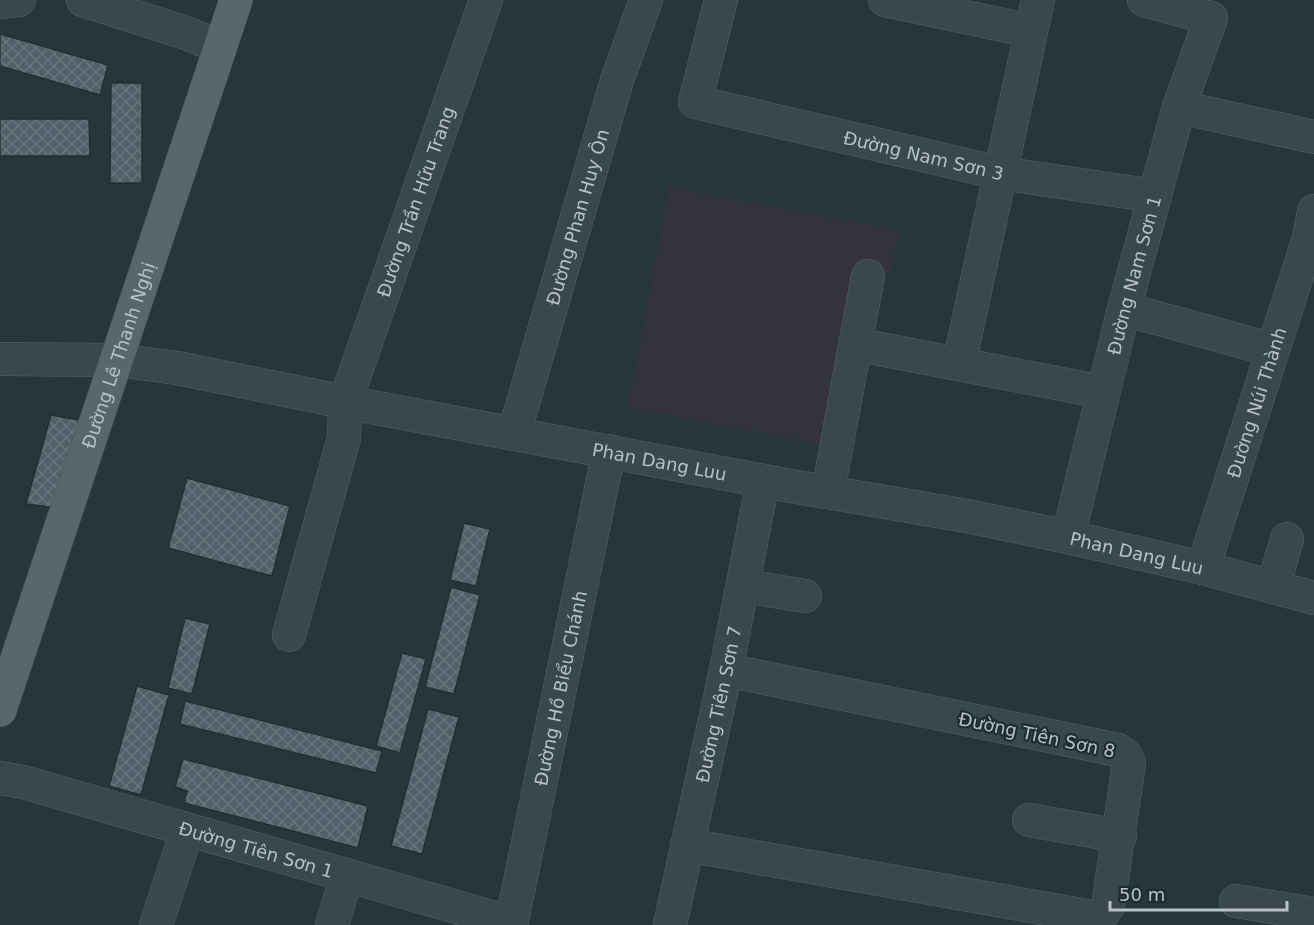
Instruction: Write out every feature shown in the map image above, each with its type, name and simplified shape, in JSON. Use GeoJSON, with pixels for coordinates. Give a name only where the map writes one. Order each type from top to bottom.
{"type":"FeatureCollection","features":[{"type":"Feature","properties":{"kind":"main road","name":"Đường Lê Thanh Nghị"},"geometry":{"type":"LineString","coordinates":[[0,710],[236,0]]}},
{"type":"Feature","properties":{"kind":"street"},"geometry":{"type":"LineString","coordinates":[[0,2],[19,0]]}},
{"type":"Feature","properties":{"kind":"street"},"geometry":{"type":"LineString","coordinates":[[83,0],[186,33],[220,47]]}},
{"type":"Feature","properties":{"kind":"street","name":"Đường Trần Hữu Trang"},"geometry":{"type":"LineString","coordinates":[[289,635],[344,438],[345,402],[486,0]]}},
{"type":"Feature","properties":{"kind":"street","name":"Đường Phan Huy Ôn"},"geometry":{"type":"LineString","coordinates":[[514,434],[617,80],[646,0]]}},
{"type":"Feature","properties":{"kind":"street","name":"Đường Nam Sơn 3"},"geometry":{"type":"LineString","coordinates":[[721,0],[695,102],[1000,173],[1155,196]]}},
{"type":"Feature","properties":{"kind":"street"},"geometry":{"type":"LineString","coordinates":[[885,0],[1035,15],[959,364]]}},
{"type":"Feature","properties":{"kind":"street","name":"Đường Nam Sơn 1"},"geometry":{"type":"LineString","coordinates":[[1068,537],[1124,309],[1179,107],[1211,18],[1144,0]]}},
{"type":"Feature","properties":{"kind":"street"},"geometry":{"type":"LineString","coordinates":[[1179,107],[1314,136]]}},
{"type":"Feature","properties":{"kind":"street","name":"Đường Núi Thành"},"geometry":{"type":"LineString","coordinates":[[1203,568],[1312,229]]}},
{"type":"Feature","properties":{"kind":"street"},"geometry":{"type":"LineString","coordinates":[[828,492],[868,276]]}},
{"type":"Feature","properties":{"kind":"street"},"geometry":{"type":"LineString","coordinates":[[1124,309],[1274,350]]}},
{"type":"Feature","properties":{"kind":"street"},"geometry":{"type":"LineString","coordinates":[[875,348],[1103,392]]}},
{"type":"Feature","properties":{"kind":"street","name":"Phan Dang Luu"},"geometry":{"type":"LineString","coordinates":[[0,359],[116,360],[177,368],[764,481],[967,516],[1203,568],[1314,598]]}},
{"type":"Feature","properties":{"kind":"street","name":"Đường Hồ Biểu Chánh"},"geometry":{"type":"LineString","coordinates":[[512,924],[609,451]]}},
{"type":"Feature","properties":{"kind":"street","name":"Đường Tiên Sơn 7"},"geometry":{"type":"LineString","coordinates":[[670,925],[726,670],[764,481]]}},
{"type":"Feature","properties":{"kind":"street"},"geometry":{"type":"LineString","coordinates":[[1272,587],[1287,539]]}},
{"type":"Feature","properties":{"kind":"street"},"geometry":{"type":"LineString","coordinates":[[743,586],[805,596]]}},
{"type":"Feature","properties":{"kind":"street","name":"Đường Tiên Sơn 8"},"geometry":{"type":"LineString","coordinates":[[687,845],[1092,917],[1101,915],[1108,906],[1129,763],[1125,755],[1118,750],[726,670]]}},
{"type":"Feature","properties":{"kind":"street","name":"Đường Tiên Sơn 1"},"geometry":{"type":"LineString","coordinates":[[0,778],[23,782],[512,924]]}},
{"type":"Feature","properties":{"kind":"street"},"geometry":{"type":"LineString","coordinates":[[1029,820],[1119,836]]}},
{"type":"Feature","properties":{"kind":"street"},"geometry":{"type":"LineString","coordinates":[[156,925],[187,831]]}},
{"type":"Feature","properties":{"kind":"street"},"geometry":{"type":"LineString","coordinates":[[332,925],[347,875]]}},
{"type":"Feature","properties":{"kind":"street"},"geometry":{"type":"LineString","coordinates":[[1236,901],[1314,914]]}},
{"type":"Feature","properties":{"kind":"shaded area"},"geometry":{"type":"Polygon","coordinates":[[[669,187],[899,230],[891,275],[864,270],[830,446],[628,407],[669,187]]]}},
{"type":"Feature","properties":{"kind":"building"},"geometry":{"type":"Polygon","coordinates":[[[0,34],[108,65],[100,95],[0,66],[0,34]]]}},
{"type":"Feature","properties":{"kind":"building"},"geometry":{"type":"Polygon","coordinates":[[[111,83],[142,83],[142,183],[110,183],[111,83]]]}},
{"type":"Feature","properties":{"kind":"building"},"geometry":{"type":"Polygon","coordinates":[[[0,119],[89,119],[90,156],[0,156],[0,119]]]}},
{"type":"Feature","properties":{"kind":"building"},"geometry":{"type":"Polygon","coordinates":[[[51,415],[90,422],[65,509],[26,504],[51,415]]]}},
{"type":"Feature","properties":{"kind":"building"},"geometry":{"type":"Polygon","coordinates":[[[187,478],[290,506],[272,576],[168,548],[187,478]]]}},
{"type":"Feature","properties":{"kind":"building"},"geometry":{"type":"Polygon","coordinates":[[[464,523],[490,529],[476,586],[450,580],[464,523]]]}},
{"type":"Feature","properties":{"kind":"building"},"geometry":{"type":"Polygon","coordinates":[[[451,587],[480,595],[454,694],[425,687],[451,587]]]}},
{"type":"Feature","properties":{"kind":"building"},"geometry":{"type":"Polygon","coordinates":[[[185,618],[210,624],[192,694],[168,688],[185,618]]]}},
{"type":"Feature","properties":{"kind":"building"},"geometry":{"type":"Polygon","coordinates":[[[402,653],[426,659],[400,753],[376,746],[402,653]]]}},
{"type":"Feature","properties":{"kind":"building"},"geometry":{"type":"Polygon","coordinates":[[[137,686],[169,695],[141,795],[109,786],[137,686]]]}},
{"type":"Feature","properties":{"kind":"building"},"geometry":{"type":"Polygon","coordinates":[[[185,701],[382,751],[376,773],[180,724],[185,701]]]}},
{"type":"Feature","properties":{"kind":"building"},"geometry":{"type":"Polygon","coordinates":[[[428,709],[459,717],[422,854],[391,846],[428,709]]]}},
{"type":"Feature","properties":{"kind":"building"},"geometry":{"type":"Polygon","coordinates":[[[183,759],[368,806],[358,848],[184,803],[187,791],[175,787],[183,759]]]}}]}
